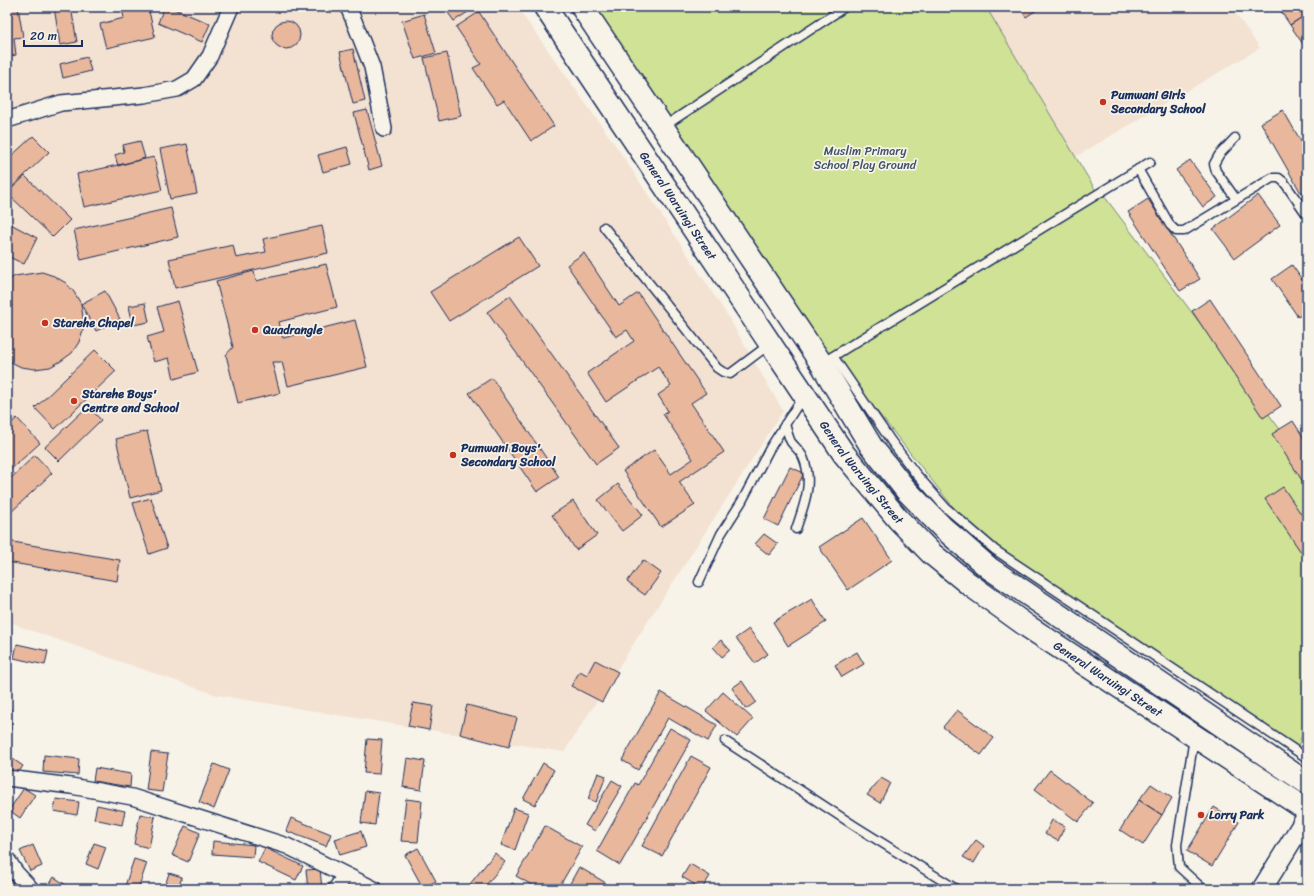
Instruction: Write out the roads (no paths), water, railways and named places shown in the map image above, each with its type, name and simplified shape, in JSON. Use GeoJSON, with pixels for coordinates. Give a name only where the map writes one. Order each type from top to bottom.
{"type":"FeatureCollection","features":[{"type":"Feature","properties":{"kind":"main road","name":"General Waruingi Street"},"geometry":{"type":"LineString","coordinates":[[545,7],[844,454],[898,519],[932,554],[969,584],[1027,626],[1307,810]]}},
{"type":"Feature","properties":{"kind":"main road","name":"General Waruingi Street"},"geometry":{"type":"LineString","coordinates":[[582,7],[663,127],[827,360],[871,446],[906,490],[948,532],[989,568],[1307,783]]}},
{"type":"Feature","properties":{"kind":"street"},"geometry":{"type":"LineString","coordinates":[[7,120],[61,103],[177,89],[194,79],[210,56],[231,7]]}},
{"type":"Feature","properties":{"kind":"street"},"geometry":{"type":"LineString","coordinates":[[348,7],[372,67],[384,129]]}},
{"type":"Feature","properties":{"kind":"street"},"geometry":{"type":"LineString","coordinates":[[7,778],[71,786],[132,797],[287,846],[374,889]]}},
{"type":"Feature","properties":{"kind":"street"},"geometry":{"type":"LineString","coordinates":[[1262,889],[1307,816]]}},
{"type":"Feature","properties":{"kind":"street"},"geometry":{"type":"LineString","coordinates":[[7,859],[16,873],[32,889]]}},
{"type":"Feature","properties":{"kind":"street"},"geometry":{"type":"LineString","coordinates":[[336,889],[345,875]]}},
{"type":"Feature","properties":{"kind":"lane"},"geometry":{"type":"LineString","coordinates":[[663,127],[845,7]]}},
{"type":"Feature","properties":{"kind":"lane"},"geometry":{"type":"LineString","coordinates":[[1235,138],[1219,155],[1214,164],[1216,171],[1236,199]]}},
{"type":"Feature","properties":{"kind":"lane"},"geometry":{"type":"LineString","coordinates":[[1150,162],[827,360],[916,474],[945,507],[995,550],[1307,758]]}},
{"type":"Feature","properties":{"kind":"lane"},"geometry":{"type":"LineString","coordinates":[[1138,169],[1170,226],[1176,231],[1184,231],[1272,178],[1279,178],[1284,182],[1305,212]]}},
{"type":"Feature","properties":{"kind":"lane"},"geometry":{"type":"LineString","coordinates":[[604,227],[712,362],[723,372],[730,374],[771,344]]}},
{"type":"Feature","properties":{"kind":"lane"},"geometry":{"type":"LineString","coordinates":[[699,582],[721,534],[742,501],[770,448],[804,394]]}},
{"type":"Feature","properties":{"kind":"lane"},"geometry":{"type":"LineString","coordinates":[[785,424],[792,443],[802,455],[807,470],[807,495],[796,529]]}},
{"type":"Feature","properties":{"kind":"lane"},"geometry":{"type":"LineString","coordinates":[[1194,736],[1177,845],[1179,867],[1203,889]]}},
{"type":"Feature","properties":{"kind":"lane"},"geometry":{"type":"LineString","coordinates":[[725,741],[855,826],[956,889]]}},
{"type":"Feature","properties":{"kind":"place","name":"Pumwani Girls Secondary School"},"geometry":{"type":"Point","coordinates":[1103,102]}},
{"type":"Feature","properties":{"kind":"place","name":"Starehe Chapel"},"geometry":{"type":"Point","coordinates":[45,323]}},
{"type":"Feature","properties":{"kind":"place","name":"Quadrangle"},"geometry":{"type":"Point","coordinates":[255,330]}},
{"type":"Feature","properties":{"kind":"place","name":"Starehe Boys' Centre and School"},"geometry":{"type":"Point","coordinates":[74,401]}},
{"type":"Feature","properties":{"kind":"place","name":"Pumwani Boys' Secondary School"},"geometry":{"type":"Point","coordinates":[453,455]}},
{"type":"Feature","properties":{"kind":"place","name":"Lorry Park"},"geometry":{"type":"Point","coordinates":[1201,815]}},
{"type":"Feature","properties":{"kind":"park label","name":"Muslim Primary School Play Ground"},"geometry":{"type":"Point","coordinates":[865,158]}}]}
